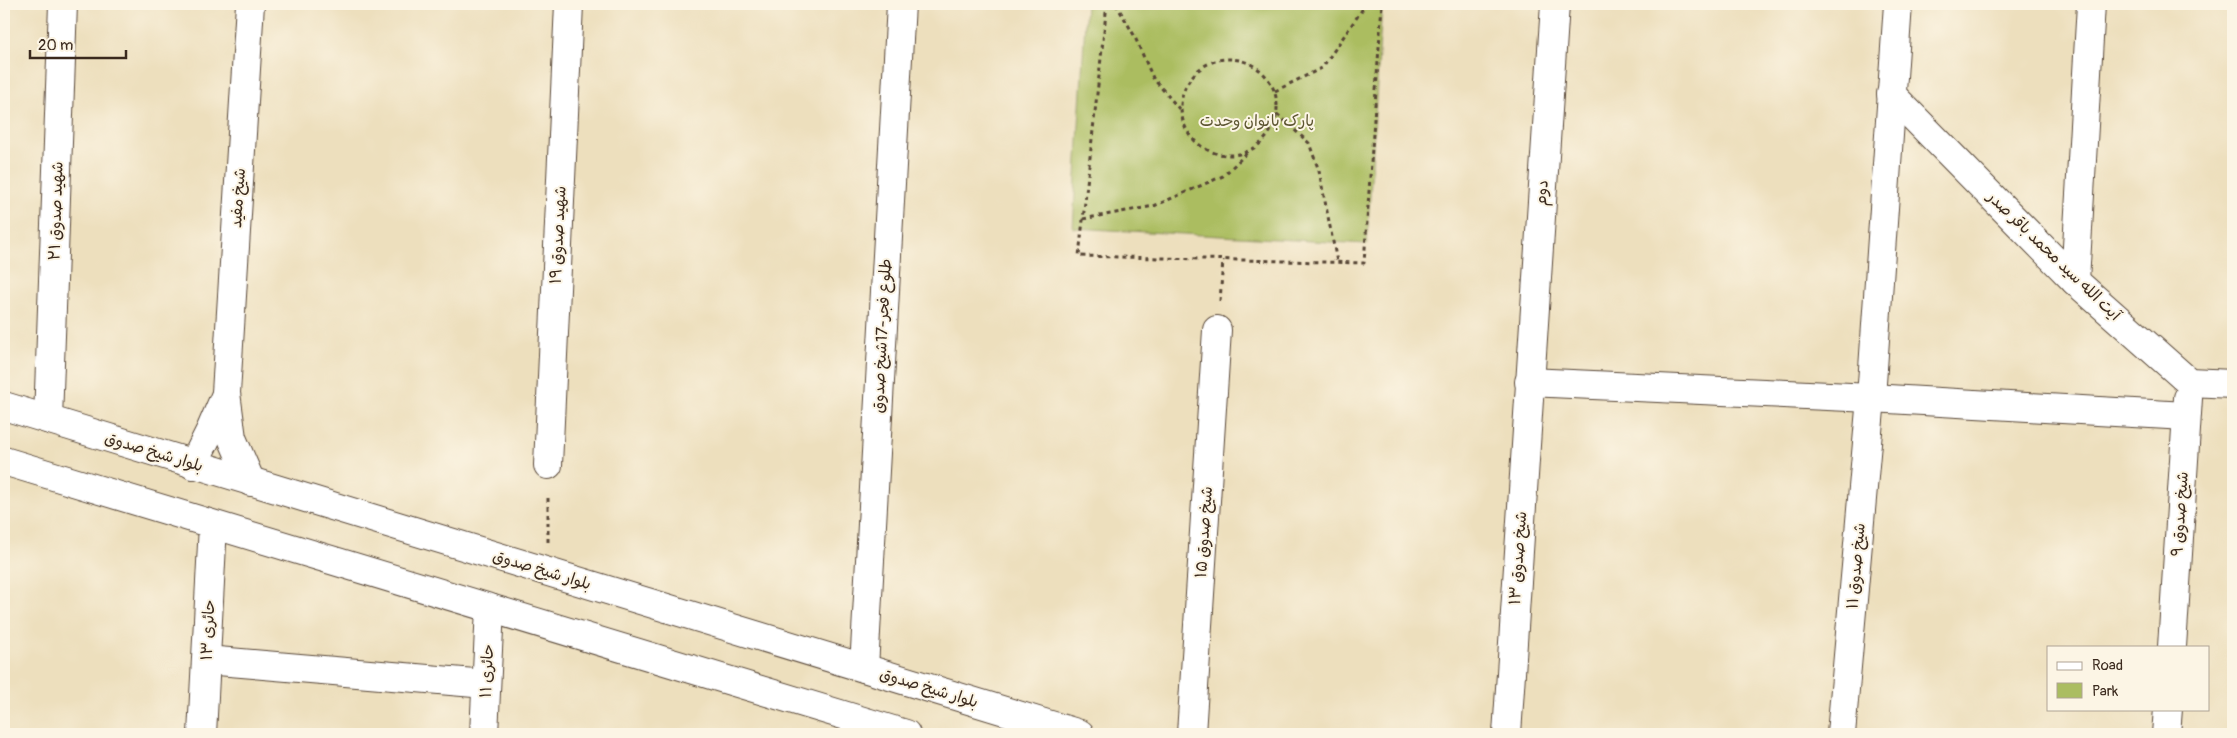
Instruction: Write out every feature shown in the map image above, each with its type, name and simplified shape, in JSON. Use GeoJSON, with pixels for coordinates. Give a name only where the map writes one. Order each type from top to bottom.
{"type":"FeatureCollection","features":[{"type":"Feature","properties":{"kind":"street","name":"شهید صدوق ۲۱"},"geometry":{"type":"LineString","coordinates":[[48,419],[63,4]]}},
{"type":"Feature","properties":{"kind":"street","name":"شیخ مفید"},"geometry":{"type":"LineString","coordinates":[[250,4],[226,393],[232,438],[251,482]]}},
{"type":"Feature","properties":{"kind":"street","name":"شهید صدوق ۱۹"},"geometry":{"type":"LineString","coordinates":[[548,465],[569,4]]}},
{"type":"Feature","properties":{"kind":"street","name":"طلوع فجر-17شیخ صدوق"},"geometry":{"type":"LineString","coordinates":[[864,668],[901,4]]}},
{"type":"Feature","properties":{"kind":"street","name":"دوم"},"geometry":{"type":"LineString","coordinates":[[1529,382],[1555,4]]}},
{"type":"Feature","properties":{"kind":"street","name":"شیخ صدوق ۱۱"},"geometry":{"type":"LineString","coordinates":[[1841,734],[1871,398],[1898,4]]}},
{"type":"Feature","properties":{"kind":"street"},"geometry":{"type":"LineString","coordinates":[[2075,281],[2091,4]]}},
{"type":"Feature","properties":{"kind":"street","name":"آیت الله سید محمد باقر صدر"},"geometry":{"type":"LineString","coordinates":[[1891,94],[2075,281],[2189,382]]}},
{"type":"Feature","properties":{"kind":"street","name":"شیخ صدوق ۱۵"},"geometry":{"type":"LineString","coordinates":[[1191,734],[1218,330]]}},
{"type":"Feature","properties":{"kind":"street"},"geometry":{"type":"LineString","coordinates":[[1529,382],[1871,398],[2186,416]]}},
{"type":"Feature","properties":{"kind":"street","name":"شیخ صدوق ۱۳"},"geometry":{"type":"LineString","coordinates":[[1507,734],[1529,382]]}},
{"type":"Feature","properties":{"kind":"street"},"geometry":{"type":"LineString","coordinates":[[2189,382],[2233,384]]}},
{"type":"Feature","properties":{"kind":"street","name":"شیخ صدوق ۹"},"geometry":{"type":"LineString","coordinates":[[2172,646],[2189,382]]}},
{"type":"Feature","properties":{"kind":"street","name":"شیخ مفید"},"geometry":{"type":"LineString","coordinates":[[193,465],[226,393]]}},
{"type":"Feature","properties":{"kind":"street","name":"بلوار شیخ صدوق"},"geometry":{"type":"LineString","coordinates":[[4,406],[1080,734]]}},
{"type":"Feature","properties":{"kind":"street"},"geometry":{"type":"LineString","coordinates":[[4,461],[906,734]]}},
{"type":"Feature","properties":{"kind":"street","name":"حائری ۱۳"},"geometry":{"type":"LineString","coordinates":[[202,734],[213,525]]}},
{"type":"Feature","properties":{"kind":"street","name":"حائری ۱۱"},"geometry":{"type":"LineString","coordinates":[[484,734],[490,608]]}},
{"type":"Feature","properties":{"kind":"street"},"geometry":{"type":"LineString","coordinates":[[206,660],[486,684]]}},
{"type":"Feature","properties":{"kind":"street"},"geometry":{"type":"LineString","coordinates":[[2166,734],[2168,710]]}},
{"type":"Feature","properties":{"kind":"path"},"geometry":{"type":"LineString","coordinates":[[1107,4],[1079,256],[1364,263],[1382,4]]}},
{"type":"Feature","properties":{"kind":"path"},"geometry":{"type":"LineString","coordinates":[[1116,4],[1134,35],[1153,78],[1180,111],[1188,133],[1205,149],[1227,155],[1250,151]]}},
{"type":"Feature","properties":{"kind":"path"},"geometry":{"type":"LineString","coordinates":[[1275,91],[1322,68],[1366,4]]}},
{"type":"Feature","properties":{"kind":"path"},"geometry":{"type":"LineString","coordinates":[[1084,219],[1154,206],[1223,176],[1267,136],[1277,114],[1275,91],[1262,72],[1242,60],[1219,59],[1198,69],[1184,88],[1180,111]]}},
{"type":"Feature","properties":{"kind":"path"},"geometry":{"type":"LineString","coordinates":[[1277,114],[1309,143],[1320,171],[1337,262]]}},
{"type":"Feature","properties":{"kind":"path"},"geometry":{"type":"LineString","coordinates":[[1218,330],[1223,260]]}},
{"type":"Feature","properties":{"kind":"path"},"geometry":{"type":"LineString","coordinates":[[548,465],[548,572]]}},
{"type":"Feature","properties":{"kind":"green space","name":"پارک بانوان وحدت"},"geometry":{"type":"Polygon","coordinates":[[[1086,4],[1382,4],[1367,244],[1073,228],[1086,4]]]}}]}
